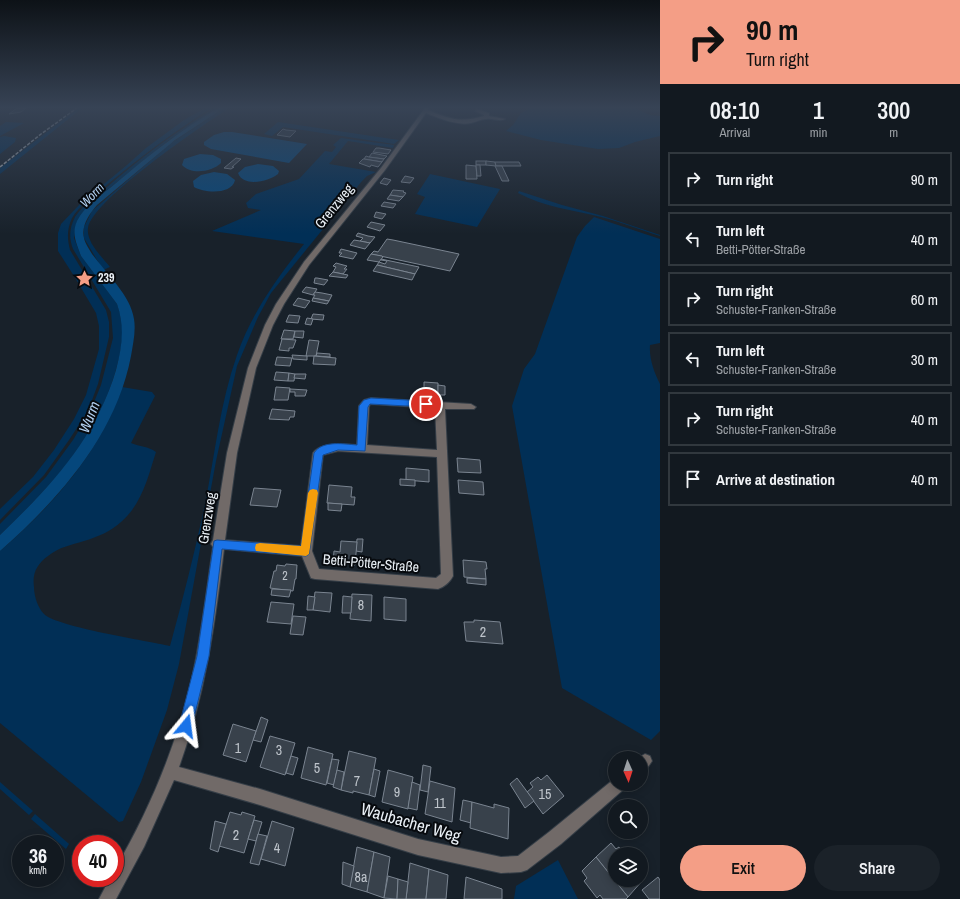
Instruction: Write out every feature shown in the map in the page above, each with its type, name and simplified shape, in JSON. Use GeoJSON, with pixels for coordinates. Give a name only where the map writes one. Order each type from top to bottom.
{"type":"FeatureCollection","features":[{"type":"Feature","properties":{"kind":"street","name":"Grenzweg"},"geometry":{"type":"LineString","coordinates":[[107,899],[132,857],[171,772],[190,712],[203,656],[217,544],[232,453],[247,386],[266,329],[281,300],[303,268],[372,183],[396,150]]}},
{"type":"Feature","properties":{"kind":"street"},"geometry":{"type":"LineString","coordinates":[[440,405],[442,454],[362,448],[364,406],[367,402],[371,401],[440,405],[471,407]]}},
{"type":"Feature","properties":{"kind":"street","name":"Betti-Pötter-Straße"},"geometry":{"type":"LineString","coordinates":[[362,448],[338,446],[328,448],[318,453],[306,551],[315,574],[438,584],[447,576],[442,454]]}},
{"type":"Feature","properties":{"kind":"street"},"geometry":{"type":"LineString","coordinates":[[217,544],[306,551]]}},
{"type":"Feature","properties":{"kind":"street","name":"Waubacher Weg"},"geometry":{"type":"LineString","coordinates":[[171,772],[260,797],[418,847],[501,865],[521,864],[555,838],[611,791]]}},
{"type":"Feature","properties":{"kind":"shaded area"},"geometry":{"type":"Polygon","coordinates":[[[0,150],[5,150],[0,154],[0,150]]]}},
{"type":"Feature","properties":{"kind":"shaded area"},"geometry":{"type":"Polygon","coordinates":[[[23,150],[30,150],[0,174],[0,168],[23,150]]]}},
{"type":"Feature","properties":{"kind":"shaded area"},"geometry":{"type":"Polygon","coordinates":[[[144,150],[151,150],[129,166],[78,209],[69,226],[68,241],[70,250],[106,310],[109,322],[109,337],[98,384],[88,411],[44,475],[0,520],[0,509],[33,477],[54,450],[74,419],[86,395],[99,349],[99,326],[96,313],[58,251],[58,233],[61,224],[81,203],[144,150]]]}},
{"type":"Feature","properties":{"kind":"shaded area"},"geometry":{"type":"Polygon","coordinates":[[[153,150],[157,150],[91,203],[77,222],[75,229],[74,238],[81,256],[117,304],[120,313],[122,330],[121,347],[115,373],[106,397],[96,420],[69,461],[36,499],[0,535],[0,524],[46,477],[73,440],[90,412],[101,385],[113,338],[111,312],[73,249],[70,237],[73,221],[81,209],[89,201],[153,150]]]}},
{"type":"Feature","properties":{"kind":"shaded area"},"geometry":{"type":"Polygon","coordinates":[[[157,150],[163,150],[97,205],[86,220],[83,234],[86,244],[92,254],[123,293],[132,310],[135,328],[131,356],[123,385],[99,439],[82,464],[43,510],[0,551],[0,535],[36,499],[69,460],[84,439],[107,395],[116,370],[121,345],[122,329],[120,312],[117,304],[81,256],[76,243],[75,226],[80,215],[89,205],[157,150]]]}},
{"type":"Feature","properties":{"kind":"shaded area"},"geometry":{"type":"Polygon","coordinates":[[[163,150],[169,150],[128,182],[94,215],[88,228],[88,233],[89,239],[95,249],[110,267],[103,270],[84,238],[84,227],[92,211],[163,150]]]}},
{"type":"Feature","properties":{"kind":"shaded area"},"geometry":{"type":"Polygon","coordinates":[[[216,150],[301,150],[289,163],[216,150]]]}},
{"type":"Feature","properties":{"kind":"shaded area"},"geometry":{"type":"Polygon","coordinates":[[[334,150],[341,150],[329,164],[376,172],[367,176],[362,181],[271,293],[258,317],[237,366],[216,461],[179,664],[167,710],[141,782],[123,821],[119,822],[0,723],[0,551],[38,516],[72,477],[101,434],[113,411],[122,387],[152,392],[155,396],[131,443],[156,452],[139,499],[128,515],[109,531],[94,538],[61,548],[48,556],[36,569],[34,582],[38,605],[44,614],[52,619],[84,629],[170,646],[205,504],[226,392],[237,355],[257,311],[284,270],[304,244],[212,231],[261,210],[248,208],[246,203],[256,194],[299,179],[325,151],[332,152],[334,150]]]}},
{"type":"Feature","properties":{"kind":"shaded area"},"geometry":{"type":"Polygon","coordinates":[[[200,154],[213,155],[221,159],[221,163],[212,169],[202,171],[191,170],[182,165],[184,159],[200,154]]]}},
{"type":"Feature","properties":{"kind":"shaded area"},"geometry":{"type":"Polygon","coordinates":[[[258,164],[273,166],[279,171],[278,174],[269,179],[257,182],[251,182],[241,178],[238,173],[245,167],[258,164]]]}},
{"type":"Feature","properties":{"kind":"shaded area"},"geometry":{"type":"Polygon","coordinates":[[[214,172],[227,174],[235,180],[233,185],[229,188],[217,191],[204,191],[194,187],[193,181],[201,175],[214,172]]]}},
{"type":"Feature","properties":{"kind":"shaded area"},"geometry":{"type":"Polygon","coordinates":[[[430,174],[500,189],[477,227],[415,214],[425,197],[417,194],[430,174]]]}},
{"type":"Feature","properties":{"kind":"shaded area"},"geometry":{"type":"Polygon","coordinates":[[[519,191],[603,216],[660,236],[608,219],[538,202],[518,193],[519,191]]]}},
{"type":"Feature","properties":{"kind":"shaded area"},"geometry":{"type":"Polygon","coordinates":[[[594,217],[660,239],[660,343],[650,345],[650,355],[652,365],[660,384],[660,731],[651,740],[562,688],[512,406],[524,369],[535,354],[577,237],[594,217]]]}},
{"type":"Feature","properties":{"kind":"shaded area"},"geometry":{"type":"Polygon","coordinates":[[[0,782],[33,811],[29,815],[0,789],[0,782]]]}},
{"type":"Feature","properties":{"kind":"shaded area"},"geometry":{"type":"Polygon","coordinates":[[[35,814],[59,835],[50,835],[31,819],[35,814]]]}},
{"type":"Feature","properties":{"kind":"shaded area"},"geometry":{"type":"Polygon","coordinates":[[[64,840],[69,844],[66,849],[64,847],[64,840]]]}},
{"type":"Feature","properties":{"kind":"shaded area"},"geometry":{"type":"Polygon","coordinates":[[[558,860],[578,899],[514,899],[516,886],[558,860]]]}},
{"type":"Feature","properties":{"kind":"building"},"geometry":{"type":"Polygon","coordinates":[[[375,150],[391,150],[388,154],[373,152],[375,150]]]}},
{"type":"Feature","properties":{"kind":"building"},"geometry":{"type":"Polygon","coordinates":[[[372,153],[387,156],[384,159],[369,157],[372,153]]]}},
{"type":"Feature","properties":{"kind":"building"},"geometry":{"type":"Polygon","coordinates":[[[366,156],[384,159],[382,162],[364,159],[366,156]]]}},
{"type":"Feature","properties":{"kind":"building"},"geometry":{"type":"Polygon","coordinates":[[[236,158],[241,159],[232,167],[234,167],[231,169],[224,168],[236,158]]]}},
{"type":"Feature","properties":{"kind":"building"},"geometry":{"type":"Polygon","coordinates":[[[363,159],[382,162],[378,167],[371,165],[370,167],[359,163],[363,159]]]}},
{"type":"Feature","properties":{"kind":"building"},"geometry":{"type":"Polygon","coordinates":[[[476,161],[486,161],[486,165],[476,165],[476,161]]]}},
{"type":"Feature","properties":{"kind":"building"},"geometry":{"type":"Polygon","coordinates":[[[486,161],[495,162],[496,166],[486,165],[486,161]]]}},
{"type":"Feature","properties":{"kind":"building"},"geometry":{"type":"Polygon","coordinates":[[[495,162],[519,162],[521,166],[496,166],[495,162]]]}},
{"type":"Feature","properties":{"kind":"building"},"geometry":{"type":"Polygon","coordinates":[[[466,165],[476,166],[477,179],[466,179],[466,165]]]}},
{"type":"Feature","properties":{"kind":"building"},"geometry":{"type":"Polygon","coordinates":[[[476,165],[480,165],[481,176],[477,176],[476,165]]]}},
{"type":"Feature","properties":{"kind":"building"},"geometry":{"type":"Polygon","coordinates":[[[495,166],[502,166],[509,181],[502,181],[495,166]]]}},
{"type":"Feature","properties":{"kind":"building"},"geometry":{"type":"Polygon","coordinates":[[[405,176],[414,178],[410,183],[401,182],[405,176]]]}},
{"type":"Feature","properties":{"kind":"building"},"geometry":{"type":"Polygon","coordinates":[[[384,178],[391,180],[387,185],[380,183],[384,178]]]}},
{"type":"Feature","properties":{"kind":"building"},"geometry":{"type":"Polygon","coordinates":[[[393,190],[404,191],[403,192],[406,193],[403,197],[390,195],[393,190]]]}},
{"type":"Feature","properties":{"kind":"building"},"geometry":{"type":"Polygon","coordinates":[[[390,195],[403,197],[399,201],[387,199],[390,195]]]}},
{"type":"Feature","properties":{"kind":"building"},"geometry":{"type":"Polygon","coordinates":[[[384,202],[396,204],[393,208],[381,206],[384,202]]]}},
{"type":"Feature","properties":{"kind":"building"},"geometry":{"type":"Polygon","coordinates":[[[376,212],[386,214],[382,219],[374,217],[376,212]]]}},
{"type":"Feature","properties":{"kind":"building"},"geometry":{"type":"Polygon","coordinates":[[[371,222],[385,225],[380,231],[367,227],[371,222]]]}},
{"type":"Feature","properties":{"kind":"building"},"geometry":{"type":"Polygon","coordinates":[[[358,233],[375,237],[370,243],[360,241],[363,238],[356,236],[358,233]]]}},
{"type":"Feature","properties":{"kind":"building"},"geometry":{"type":"Polygon","coordinates":[[[387,239],[459,254],[450,271],[371,254],[374,251],[378,252],[387,239]]]}},
{"type":"Feature","properties":{"kind":"building"},"geometry":{"type":"Polygon","coordinates":[[[354,240],[370,243],[365,249],[350,245],[354,240]]]}},
{"type":"Feature","properties":{"kind":"building"},"geometry":{"type":"Polygon","coordinates":[[[341,249],[357,253],[353,259],[339,256],[342,253],[339,253],[341,249]]]}},
{"type":"Feature","properties":{"kind":"building"},"geometry":{"type":"Polygon","coordinates":[[[371,254],[383,257],[379,262],[367,260],[371,254]]]}},
{"type":"Feature","properties":{"kind":"building"},"geometry":{"type":"Polygon","coordinates":[[[381,259],[419,267],[415,274],[377,265],[379,262],[385,264],[387,261],[381,259]]]}},
{"type":"Feature","properties":{"kind":"building"},"geometry":{"type":"Polygon","coordinates":[[[336,263],[347,266],[344,269],[347,269],[343,274],[333,272],[336,267],[333,266],[336,263]]]}},
{"type":"Feature","properties":{"kind":"building"},"geometry":{"type":"Polygon","coordinates":[[[377,265],[415,274],[412,280],[373,271],[377,265]]]}},
{"type":"Feature","properties":{"kind":"building"},"geometry":{"type":"Polygon","coordinates":[[[333,272],[348,275],[346,278],[329,276],[333,272]]]}},
{"type":"Feature","properties":{"kind":"building"},"geometry":{"type":"Polygon","coordinates":[[[315,278],[328,280],[324,285],[314,283],[315,278]]]}},
{"type":"Feature","properties":{"kind":"building"},"geometry":{"type":"Polygon","coordinates":[[[306,287],[317,289],[313,295],[302,292],[306,287]]]}},
{"type":"Feature","properties":{"kind":"building"},"geometry":{"type":"Polygon","coordinates":[[[315,292],[332,295],[329,301],[313,298],[315,292]]]}},
{"type":"Feature","properties":{"kind":"building"},"geometry":{"type":"Polygon","coordinates":[[[298,298],[310,301],[305,308],[293,305],[298,298]]]}},
{"type":"Feature","properties":{"kind":"building"},"geometry":{"type":"Polygon","coordinates":[[[313,298],[329,301],[327,304],[312,301],[313,298]]]}},
{"type":"Feature","properties":{"kind":"building"},"geometry":{"type":"Polygon","coordinates":[[[313,314],[324,315],[323,320],[311,319],[313,314]]]}},
{"type":"Feature","properties":{"kind":"building"},"geometry":{"type":"Polygon","coordinates":[[[289,315],[300,316],[298,323],[286,322],[289,315]]]}},
{"type":"Feature","properties":{"kind":"building"},"geometry":{"type":"Polygon","coordinates":[[[307,318],[313,319],[311,325],[305,324],[307,318]]]}},
{"type":"Feature","properties":{"kind":"building"},"geometry":{"type":"Polygon","coordinates":[[[284,330],[295,331],[293,339],[281,339],[284,330]]]}},
{"type":"Feature","properties":{"kind":"building"},"geometry":{"type":"Polygon","coordinates":[[[295,331],[304,331],[303,338],[294,337],[295,331]]]}},
{"type":"Feature","properties":{"kind":"building"},"geometry":{"type":"Polygon","coordinates":[[[282,339],[296,340],[293,348],[289,348],[289,351],[279,350],[282,339]]]}},
{"type":"Feature","properties":{"kind":"building"},"geometry":{"type":"Polygon","coordinates":[[[309,340],[319,341],[316,356],[306,356],[309,340]]]}},
{"type":"Feature","properties":{"kind":"building"},"geometry":{"type":"Polygon","coordinates":[[[317,353],[330,354],[330,357],[316,356],[317,353]]]}},
{"type":"Feature","properties":{"kind":"building"},"geometry":{"type":"Polygon","coordinates":[[[292,355],[307,356],[307,360],[293,359],[292,355]]]}},
{"type":"Feature","properties":{"kind":"building"},"geometry":{"type":"Polygon","coordinates":[[[314,356],[336,358],[335,365],[313,364],[314,356]]]}},
{"type":"Feature","properties":{"kind":"building"},"geometry":{"type":"Polygon","coordinates":[[[277,357],[292,358],[290,366],[275,365],[277,357]]]}},
{"type":"Feature","properties":{"kind":"building"},"geometry":{"type":"Polygon","coordinates":[[[276,372],[289,373],[288,381],[274,380],[276,372]]]}},
{"type":"Feature","properties":{"kind":"building"},"geometry":{"type":"Polygon","coordinates":[[[289,373],[295,374],[294,381],[288,381],[289,373]]]}},
{"type":"Feature","properties":{"kind":"building"},"geometry":{"type":"Polygon","coordinates":[[[295,374],[306,374],[305,379],[294,378],[295,374]]]}},
{"type":"Feature","properties":{"kind":"building"},"geometry":{"type":"Polygon","coordinates":[[[424,382],[438,383],[438,395],[424,394],[424,382]]]}},
{"type":"Feature","properties":{"kind":"building"},"geometry":{"type":"Polygon","coordinates":[[[438,385],[445,386],[445,395],[438,395],[438,385]]]}},
{"type":"Feature","properties":{"kind":"building"},"geometry":{"type":"Polygon","coordinates":[[[276,387],[290,388],[288,400],[274,400],[276,387]]]}},
{"type":"Feature","properties":{"kind":"building"},"geometry":{"type":"Polygon","coordinates":[[[290,389],[307,390],[305,396],[295,396],[295,392],[290,392],[290,389]]]}},
{"type":"Feature","properties":{"kind":"building"},"geometry":{"type":"Polygon","coordinates":[[[272,409],[295,411],[294,417],[290,417],[289,420],[269,419],[272,409]]]}},
{"type":"Feature","properties":{"kind":"building"},"geometry":{"type":"Polygon","coordinates":[[[457,458],[480,460],[481,473],[458,472],[457,458]]]}},
{"type":"Feature","properties":{"kind":"building"},"geometry":{"type":"Polygon","coordinates":[[[406,468],[429,470],[429,482],[406,480],[406,468]]]}},
{"type":"Feature","properties":{"kind":"building"},"geometry":{"type":"Polygon","coordinates":[[[400,479],[415,480],[415,486],[400,485],[400,479]]]}},
{"type":"Feature","properties":{"kind":"building"},"geometry":{"type":"Polygon","coordinates":[[[458,480],[483,482],[484,495],[459,493],[458,480]]]}},
{"type":"Feature","properties":{"kind":"building"},"geometry":{"type":"Polygon","coordinates":[[[329,485],[352,487],[351,497],[355,497],[354,505],[327,503],[329,485]]]}},
{"type":"Feature","properties":{"kind":"building"},"geometry":{"type":"Polygon","coordinates":[[[254,488],[281,490],[277,507],[250,505],[254,488]]]}},
{"type":"Feature","properties":{"kind":"building"},"geometry":{"type":"Polygon","coordinates":[[[328,503],[342,504],[341,511],[328,510],[328,503]]]}},
{"type":"Feature","properties":{"kind":"building"},"geometry":{"type":"Polygon","coordinates":[[[357,539],[363,539],[362,552],[356,551],[357,539]]]}},
{"type":"Feature","properties":{"kind":"building"},"geometry":{"type":"Polygon","coordinates":[[[341,541],[357,542],[355,565],[333,563],[334,551],[340,552],[341,541]]]}},
{"type":"Feature","properties":{"kind":"building"},"geometry":{"type":"Polygon","coordinates":[[[463,560],[486,562],[486,579],[464,577],[463,560]]]}},
{"type":"Feature","properties":{"kind":"building"},"geometry":{"type":"Polygon","coordinates":[[[286,564],[297,565],[293,591],[270,588],[277,565],[285,566],[286,564]]]}},
{"type":"Feature","properties":{"kind":"building"},"geometry":{"type":"Polygon","coordinates":[[[467,578],[486,579],[486,585],[467,583],[467,578]]]}},
{"type":"Feature","properties":{"kind":"building"},"geometry":{"type":"Polygon","coordinates":[[[272,589],[291,590],[289,597],[271,595],[272,589]]]}},
{"type":"Feature","properties":{"kind":"building"},"geometry":{"type":"Polygon","coordinates":[[[315,592],[332,593],[330,612],[313,610],[315,592]]]}},
{"type":"Feature","properties":{"kind":"building"},"geometry":{"type":"Polygon","coordinates":[[[352,594],[372,595],[371,621],[350,619],[352,594]]]}},
{"type":"Feature","properties":{"kind":"building"},"geometry":{"type":"Polygon","coordinates":[[[308,596],[315,597],[313,610],[307,610],[308,596]]]}},
{"type":"Feature","properties":{"kind":"building"},"geometry":{"type":"Polygon","coordinates":[[[343,596],[352,597],[351,613],[342,613],[343,596]]]}},
{"type":"Feature","properties":{"kind":"building"},"geometry":{"type":"Polygon","coordinates":[[[384,597],[406,599],[406,621],[384,619],[384,597]]]}},
{"type":"Feature","properties":{"kind":"building"},"geometry":{"type":"Polygon","coordinates":[[[271,602],[294,604],[291,624],[267,622],[271,602]]]}},
{"type":"Feature","properties":{"kind":"building"},"geometry":{"type":"Polygon","coordinates":[[[293,616],[306,617],[303,635],[290,634],[293,616]]]}},
{"type":"Feature","properties":{"kind":"building"},"geometry":{"type":"Polygon","coordinates":[[[474,620],[500,622],[503,644],[466,641],[464,622],[474,622],[474,620]]]}},
{"type":"Feature","properties":{"kind":"building"},"geometry":{"type":"Polygon","coordinates":[[[261,717],[268,720],[261,742],[253,740],[261,717]]]}},
{"type":"Feature","properties":{"kind":"building"},"geometry":{"type":"Polygon","coordinates":[[[233,724],[256,731],[246,762],[223,755],[233,724]]]}},
{"type":"Feature","properties":{"kind":"building"},"geometry":{"type":"Polygon","coordinates":[[[270,736],[295,743],[285,775],[260,767],[270,736]]]}},
{"type":"Feature","properties":{"kind":"building"},"geometry":{"type":"Polygon","coordinates":[[[308,747],[333,754],[326,785],[301,778],[308,747]]]}},
{"type":"Feature","properties":{"kind":"building"},"geometry":{"type":"Polygon","coordinates":[[[349,751],[376,758],[369,795],[341,790],[349,751]]]}},
{"type":"Feature","properties":{"kind":"building"},"geometry":{"type":"Polygon","coordinates":[[[291,756],[298,758],[293,775],[286,773],[291,756]]]}},
{"type":"Feature","properties":{"kind":"building"},"geometry":{"type":"Polygon","coordinates":[[[332,759],[339,760],[334,785],[327,783],[332,759]]]}},
{"type":"Feature","properties":{"kind":"building"},"geometry":{"type":"Polygon","coordinates":[[[423,765],[431,767],[428,792],[420,790],[423,765]]]}},
{"type":"Feature","properties":{"kind":"building"},"geometry":{"type":"Polygon","coordinates":[[[374,769],[380,771],[375,797],[369,795],[374,769]]]}},
{"type":"Feature","properties":{"kind":"building"},"geometry":{"type":"Polygon","coordinates":[[[337,770],[344,772],[341,790],[333,787],[337,770]]]}},
{"type":"Feature","properties":{"kind":"building"},"geometry":{"type":"Polygon","coordinates":[[[388,770],[413,777],[408,809],[382,802],[388,770]]]}},
{"type":"Feature","properties":{"kind":"building"},"geometry":{"type":"Polygon","coordinates":[[[547,775],[564,796],[543,814],[527,792],[533,787],[530,783],[538,777],[541,780],[547,775]]]}},
{"type":"Feature","properties":{"kind":"building"},"geometry":{"type":"Polygon","coordinates":[[[517,778],[534,801],[525,808],[510,784],[517,778]]]}},
{"type":"Feature","properties":{"kind":"building"},"geometry":{"type":"Polygon","coordinates":[[[430,781],[455,788],[452,822],[425,814],[430,781]]]}},
{"type":"Feature","properties":{"kind":"building"},"geometry":{"type":"Polygon","coordinates":[[[412,782],[420,785],[417,810],[408,808],[412,782]]]}},
{"type":"Feature","properties":{"kind":"building"},"geometry":{"type":"Polygon","coordinates":[[[463,800],[472,802],[471,823],[460,820],[463,800]]]}},
{"type":"Feature","properties":{"kind":"building"},"geometry":{"type":"Polygon","coordinates":[[[472,802],[494,808],[494,804],[509,808],[508,839],[470,828],[472,802]]]}},
{"type":"Feature","properties":{"kind":"building"},"geometry":{"type":"Polygon","coordinates":[[[230,812],[241,815],[242,812],[255,816],[244,853],[219,846],[230,812]]]}},
{"type":"Feature","properties":{"kind":"building"},"geometry":{"type":"Polygon","coordinates":[[[254,820],[262,822],[256,841],[248,839],[254,820]]]}},
{"type":"Feature","properties":{"kind":"building"},"geometry":{"type":"Polygon","coordinates":[[[215,821],[226,824],[218,852],[210,849],[215,821]]]}},
{"type":"Feature","properties":{"kind":"building"},"geometry":{"type":"Polygon","coordinates":[[[272,821],[294,828],[285,866],[261,859],[272,821]]]}},
{"type":"Feature","properties":{"kind":"building"},"geometry":{"type":"Polygon","coordinates":[[[258,834],[267,836],[259,865],[250,863],[258,834]]]}},
{"type":"Feature","properties":{"kind":"building"},"geometry":{"type":"Polygon","coordinates":[[[611,843],[614,847],[608,847],[608,872],[596,857],[611,843]]]}},
{"type":"Feature","properties":{"kind":"building"},"geometry":{"type":"Polygon","coordinates":[[[357,847],[374,852],[367,892],[350,887],[357,847]]]}},
{"type":"Feature","properties":{"kind":"building"},"geometry":{"type":"Polygon","coordinates":[[[374,852],[390,857],[384,898],[367,892],[374,852]]]}},
{"type":"Feature","properties":{"kind":"building"},"geometry":{"type":"Polygon","coordinates":[[[596,857],[608,872],[608,887],[620,887],[628,897],[626,899],[603,899],[600,895],[597,898],[584,881],[587,878],[582,871],[596,857]]]}},
{"type":"Feature","properties":{"kind":"building"},"geometry":{"type":"Polygon","coordinates":[[[343,862],[354,866],[350,887],[342,884],[343,862]]]}},
{"type":"Feature","properties":{"kind":"building"},"geometry":{"type":"Polygon","coordinates":[[[410,863],[429,869],[426,899],[406,899],[410,863]]]}},
{"type":"Feature","properties":{"kind":"building"},"geometry":{"type":"Polygon","coordinates":[[[429,869],[448,875],[446,899],[426,899],[429,869]]]}},
{"type":"Feature","properties":{"kind":"building"},"geometry":{"type":"Polygon","coordinates":[[[388,876],[398,879],[397,899],[384,898],[388,876]]]}},
{"type":"Feature","properties":{"kind":"building"},"geometry":{"type":"Polygon","coordinates":[[[466,877],[502,889],[502,899],[464,899],[466,877]]]}},
{"type":"Feature","properties":{"kind":"building"},"geometry":{"type":"Polygon","coordinates":[[[658,877],[660,880],[660,899],[649,899],[642,890],[648,887],[648,885],[658,877]]]}},
{"type":"Feature","properties":{"kind":"building"},"geometry":{"type":"Polygon","coordinates":[[[398,879],[408,882],[406,899],[397,899],[398,879]]]}},
{"type":"Feature","properties":{"kind":"building"},"geometry":{"type":"Polygon","coordinates":[[[620,887],[637,887],[628,897],[620,887]]]}},
{"type":"Feature","properties":{"kind":"railway"},"geometry":{"type":"LineString","coordinates":[[0,167],[21,150]]}},
{"type":"Feature","properties":{"kind":"slow traffic"},"geometry":{"type":"LineString","coordinates":[[260,548],[306,551],[313,493]]}},
{"type":"Feature","properties":{"kind":"place","name":"239"},"geometry":{"type":"Point","coordinates":[85,278]}},
{"type":"Feature","properties":{"kind":"route"},"geometry":{"type":"LineString","coordinates":[[186,726],[203,656],[217,544],[306,551],[318,453],[328,448],[338,446],[362,448],[364,406],[367,402],[426,404]]}},
{"type":"Feature","properties":{"kind":"water label","name":"Worm"},"geometry":{"type":"Point","coordinates":[92,195]}},
{"type":"Feature","properties":{"kind":"water label","name":"Wurm"},"geometry":{"type":"Point","coordinates":[89,417]}}]}
